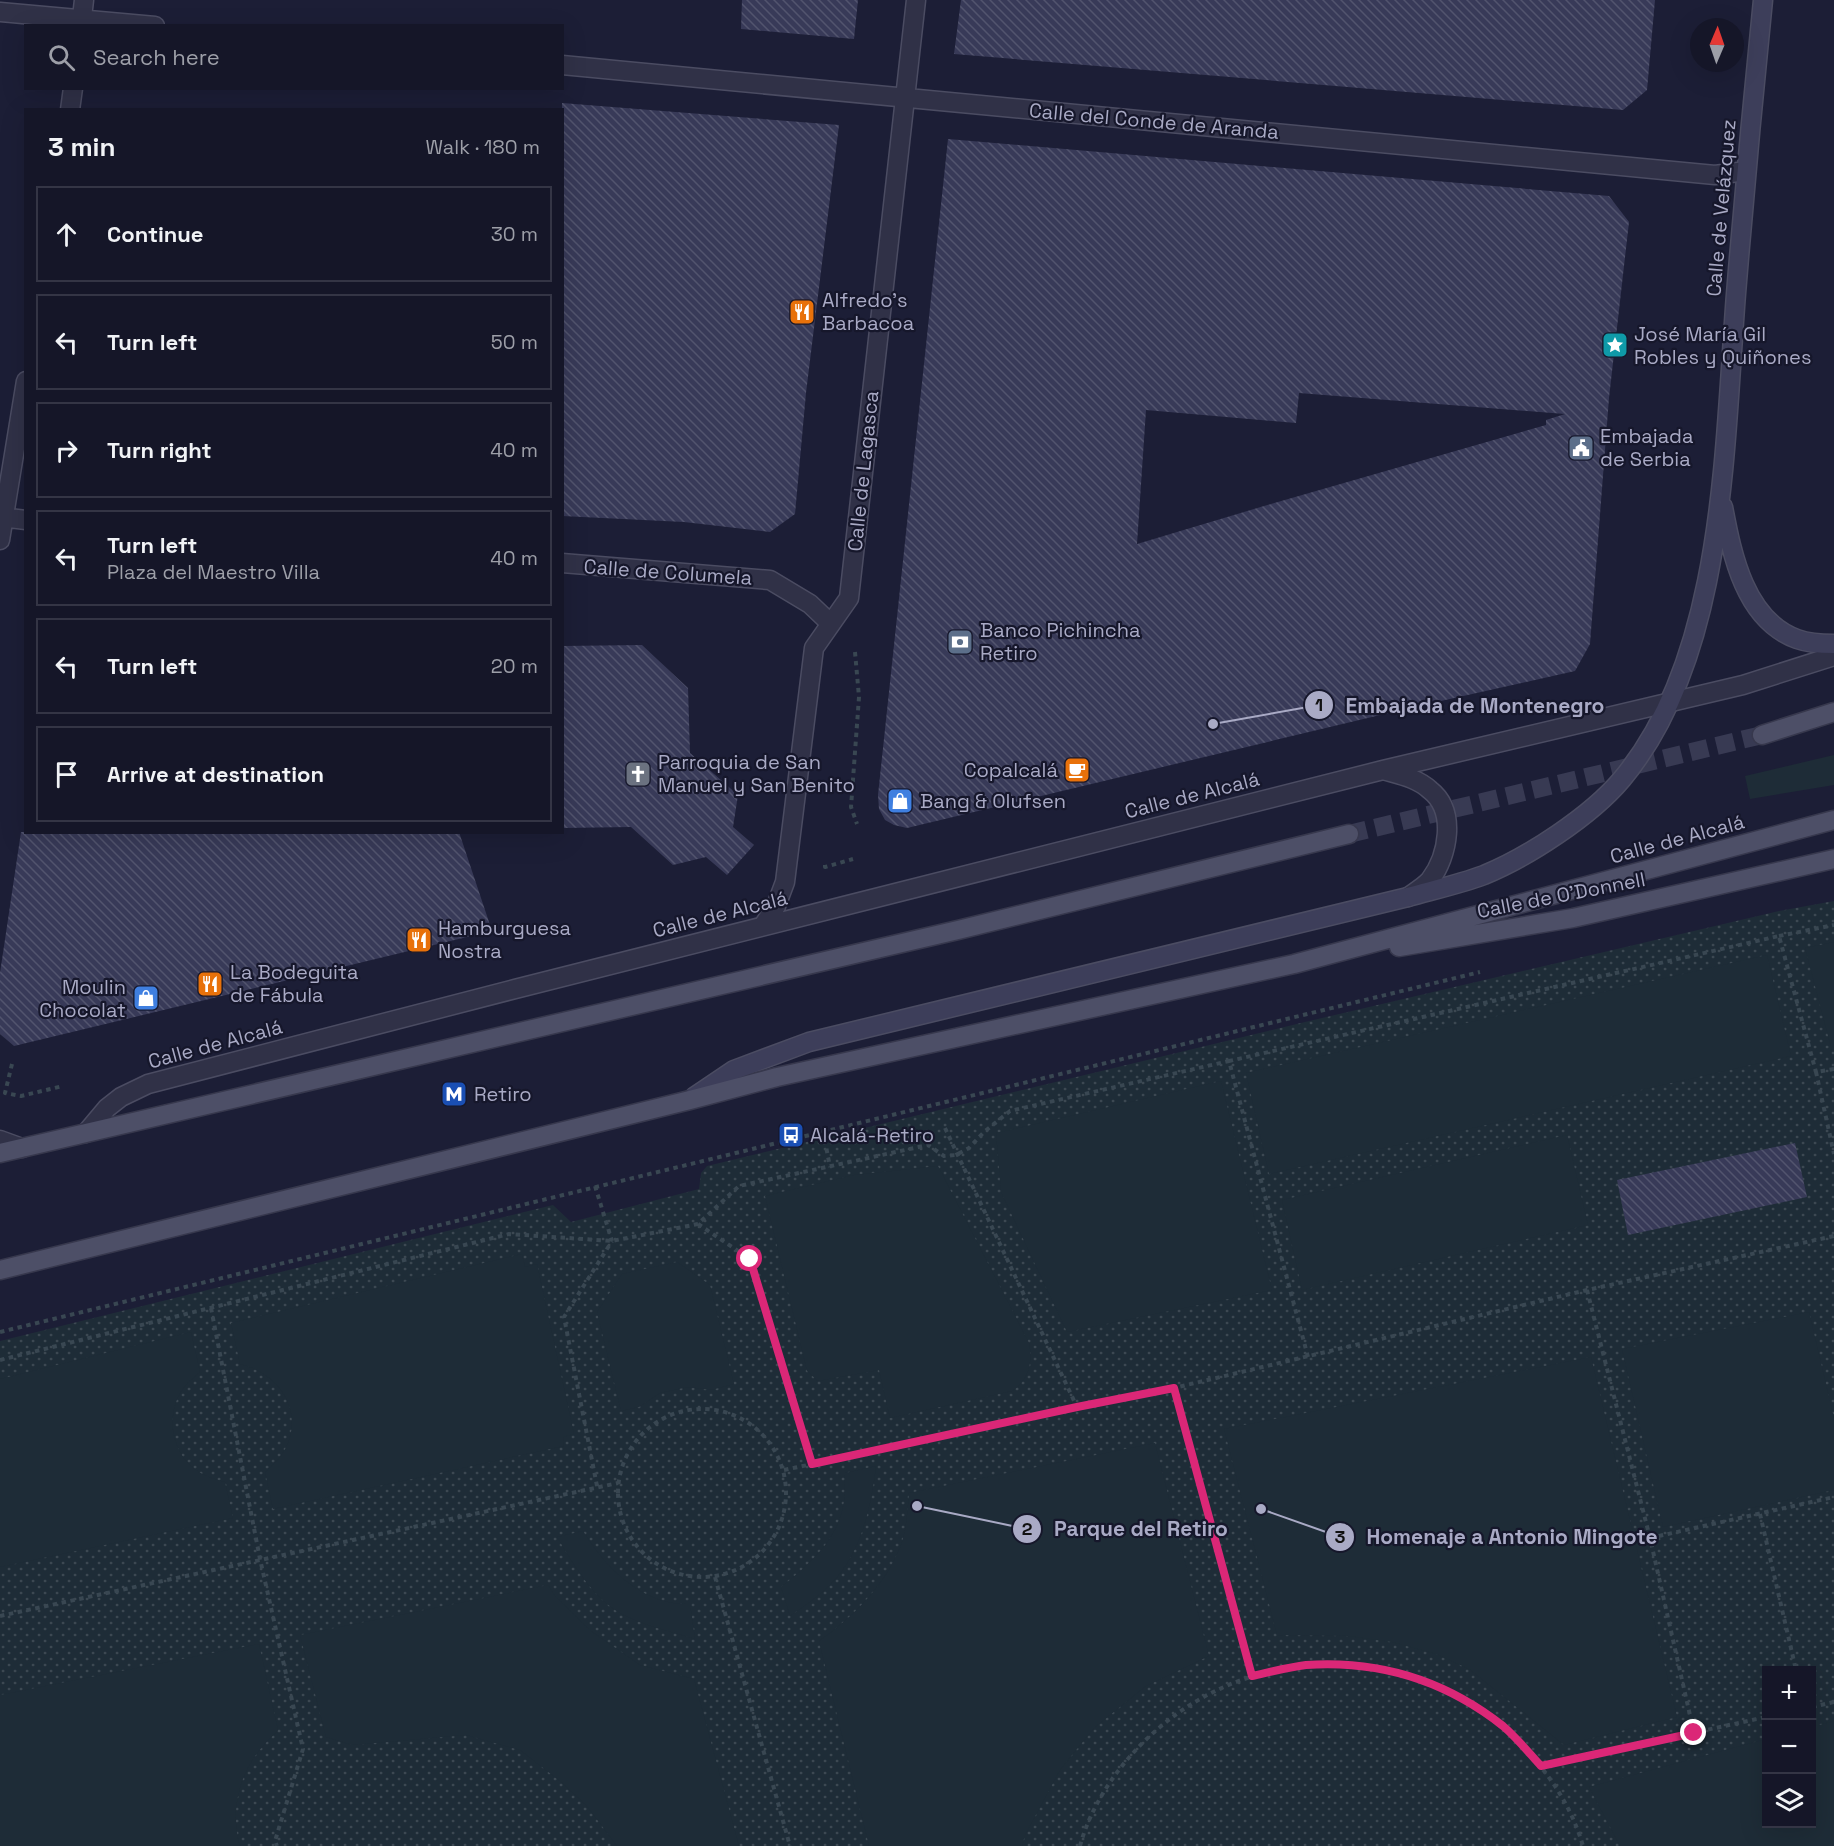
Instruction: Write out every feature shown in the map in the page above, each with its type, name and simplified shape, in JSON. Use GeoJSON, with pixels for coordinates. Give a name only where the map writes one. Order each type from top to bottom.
{"type":"FeatureCollection","features":[{"type":"Feature","properties":{"kind":"main road","name":"Calle de Velázquez"},"geometry":{"type":"LineString","coordinates":[[1670,701],[1695,633],[1721,495],[1746,171],[1763,0]]}},
{"type":"Feature","properties":{"kind":"main road"},"geometry":{"type":"LineString","coordinates":[[1721,495],[1727,528],[1739,570],[1749,595],[1759,610],[1778,629],[1798,639],[1834,644]]}},
{"type":"Feature","properties":{"kind":"main road","name":"Calle de Alcalá"},"geometry":{"type":"LineString","coordinates":[[690,1100],[734,1070],[809,1042],[1408,897],[1484,875],[1539,846],[1569,825],[1621,780],[1651,739],[1670,701]]}},
{"type":"Feature","properties":{"kind":"main road"},"geometry":{"type":"LineString","coordinates":[[1762,735],[1834,712]]}},
{"type":"Feature","properties":{"kind":"main road","name":"Calle de Alcalá"},"geometry":{"type":"LineString","coordinates":[[0,1270],[777,1077],[1294,964],[1834,820]]}},
{"type":"Feature","properties":{"kind":"main road"},"geometry":{"type":"LineString","coordinates":[[0,1153],[958,930],[1349,834]]}},
{"type":"Feature","properties":{"kind":"main road","name":"Calle de O'Donnell"},"geometry":{"type":"LineString","coordinates":[[1294,964],[1573,918],[1834,859]]}},
{"type":"Feature","properties":{"kind":"street"},"geometry":{"type":"LineString","coordinates":[[81,22],[84,0]]}},
{"type":"Feature","properties":{"kind":"street","name":"Calle de Lagasca"},"geometry":{"type":"LineString","coordinates":[[763,926],[776,906],[785,882],[814,648],[849,598],[916,0]]}},
{"type":"Feature","properties":{"kind":"street"},"geometry":{"type":"LineString","coordinates":[[0,12],[118,24]]}},
{"type":"Feature","properties":{"kind":"street","name":"Calle del Conde de Aranda"},"geometry":{"type":"LineString","coordinates":[[564,64],[1716,175],[1746,171]]}},
{"type":"Feature","properties":{"kind":"street"},"geometry":{"type":"LineString","coordinates":[[70,108],[73,90]]}},
{"type":"Feature","properties":{"kind":"street"},"geometry":{"type":"LineString","coordinates":[[0,540],[24,392]]}},
{"type":"Feature","properties":{"kind":"street"},"geometry":{"type":"LineString","coordinates":[[2,517],[24,520]]}},
{"type":"Feature","properties":{"kind":"street","name":"Calle de Columela"},"geometry":{"type":"LineString","coordinates":[[564,563],[770,580],[810,604],[831,624]]}},
{"type":"Feature","properties":{"kind":"street","name":"Calle de Alcalá"},"geometry":{"type":"LineString","coordinates":[[86,1133],[107,1108],[121,1097],[148,1084],[1383,770],[1752,682],[1834,656]]}},
{"type":"Feature","properties":{"kind":"street","name":"Calle de Alcalá"},"geometry":{"type":"LineString","coordinates":[[1383,770],[1415,780],[1432,791],[1441,804],[1446,820],[1447,844],[1442,859],[1429,881],[1408,897]]}},
{"type":"Feature","properties":{"kind":"street"},"geometry":{"type":"LineString","coordinates":[[0,1140],[22,1148]]}},
{"type":"Feature","properties":{"kind":"path"},"geometry":{"type":"LineString","coordinates":[[849,598],[859,697],[851,807],[857,824]]}},
{"type":"Feature","properties":{"kind":"path"},"geometry":{"type":"LineString","coordinates":[[826,858],[825,867],[854,859]]}},
{"type":"Feature","properties":{"kind":"path"},"geometry":{"type":"LineString","coordinates":[[0,1360],[509,1234],[612,1241],[698,1224],[738,1186],[928,1145],[944,1156],[956,1155],[969,1148],[984,1132],[1010,1111],[1834,925]]}},
{"type":"Feature","properties":{"kind":"path"},"geometry":{"type":"LineString","coordinates":[[1779,936],[1816,1072],[1834,1154]]}},
{"type":"Feature","properties":{"kind":"path"},"geometry":{"type":"LineString","coordinates":[[0,1332],[1484,971]]}},
{"type":"Feature","properties":{"kind":"path"},"geometry":{"type":"LineString","coordinates":[[1229,1061],[1308,1357]]}},
{"type":"Feature","properties":{"kind":"path"},"geometry":{"type":"LineString","coordinates":[[12,1064],[5,1093],[21,1096],[63,1086]]}},
{"type":"Feature","properties":{"kind":"path"},"geometry":{"type":"LineString","coordinates":[[1816,1072],[1834,1069]]}},
{"type":"Feature","properties":{"kind":"path"},"geometry":{"type":"LineString","coordinates":[[945,1128],[951,1145],[1077,1407]]}},
{"type":"Feature","properties":{"kind":"path"},"geometry":{"type":"LineString","coordinates":[[823,1131],[830,1167]]}},
{"type":"Feature","properties":{"kind":"path"},"geometry":{"type":"LineString","coordinates":[[595,1186],[612,1241],[564,1317],[597,1486]]}},
{"type":"Feature","properties":{"kind":"path"},"geometry":{"type":"LineString","coordinates":[[698,1224],[750,1259],[812,1464]]}},
{"type":"Feature","properties":{"kind":"path"},"geometry":{"type":"LineString","coordinates":[[784,1470],[1174,1388],[1587,1290],[1834,1236]]}},
{"type":"Feature","properties":{"kind":"path"},"geometry":{"type":"LineString","coordinates":[[1587,1290],[1650,1538],[1694,1733]]}},
{"type":"Feature","properties":{"kind":"path"},"geometry":{"type":"LineString","coordinates":[[211,1308],[260,1559],[303,1749],[275,1841],[277,1846]]}},
{"type":"Feature","properties":{"kind":"path"},"geometry":{"type":"LineString","coordinates":[[1174,1388],[1252,1676]]}},
{"type":"Feature","properties":{"kind":"path"},"geometry":{"type":"LineString","coordinates":[[696,1408],[724,1411],[751,1423],[772,1443],[784,1470],[788,1493],[783,1516],[774,1538],[758,1556],[738,1569],[716,1576],[690,1576],[665,1569],[644,1554],[627,1533],[619,1508],[618,1483],[626,1454],[643,1431],[667,1416],[696,1408]]}},
{"type":"Feature","properties":{"kind":"path"},"geometry":{"type":"LineString","coordinates":[[0,1616],[618,1483]]}},
{"type":"Feature","properties":{"kind":"path"},"geometry":{"type":"LineString","coordinates":[[1650,1538],[1834,1497]]}},
{"type":"Feature","properties":{"kind":"path"},"geometry":{"type":"LineString","coordinates":[[1760,1514],[1795,1666]]}},
{"type":"Feature","properties":{"kind":"path"},"geometry":{"type":"LineString","coordinates":[[716,1576],[790,1846]]}},
{"type":"Feature","properties":{"kind":"path"},"geometry":{"type":"LineString","coordinates":[[1080,1846],[1099,1800],[1121,1767],[1149,1736],[1188,1706],[1215,1691],[1252,1676],[1305,1665],[1358,1665],[1411,1676],[1460,1697],[1504,1727],[1541,1766],[1563,1799],[1583,1846]]}},
{"type":"Feature","properties":{"kind":"path"},"geometry":{"type":"LineString","coordinates":[[1816,1706],[1834,1702]]}},
{"type":"Feature","properties":{"kind":"path"},"geometry":{"type":"LineString","coordinates":[[1541,1766],[1762,1718]]}},
{"type":"Feature","properties":{"kind":"shaded area"},"geometry":{"type":"Polygon","coordinates":[[[1834,755],[1834,785],[1750,799],[1745,776],[1834,755]]]}},
{"type":"Feature","properties":{"kind":"shaded area"},"geometry":{"type":"Polygon","coordinates":[[[1834,901],[1834,1846],[0,1846],[0,1341],[553,1205],[571,1222],[699,1189],[701,1173],[707,1166],[1779,911],[1834,901]]]}},
{"type":"Feature","properties":{"kind":"shaded area"},"geometry":{"type":"Polygon","coordinates":[[[1834,942],[1834,1051],[1832,1051],[1805,948],[1834,942]]]}},
{"type":"Feature","properties":{"kind":"shaded area"},"geometry":{"type":"Polygon","coordinates":[[[1767,955],[1791,1056],[1269,1174],[1246,1073],[1767,955]]]}},
{"type":"Feature","properties":{"kind":"shaded area"},"geometry":{"type":"Polygon","coordinates":[[[1221,1081],[1272,1290],[1067,1332],[1001,1192],[996,1133],[1221,1081]]]}},
{"type":"Feature","properties":{"kind":"shaded area"},"geometry":{"type":"Polygon","coordinates":[[[1567,1135],[1588,1225],[1302,1290],[1282,1200],[1567,1135]]]}},
{"type":"Feature","properties":{"kind":"shaded area"},"geometry":{"type":"Polygon","coordinates":[[[938,1166],[1029,1343],[1030,1364],[1022,1382],[1012,1391],[890,1418],[879,1370],[818,1381],[807,1371],[765,1196],[854,1175],[938,1166]]]}},
{"type":"Feature","properties":{"kind":"shaded area"},"geometry":{"type":"Polygon","coordinates":[[[522,1254],[525,1267],[537,1264],[574,1434],[563,1437],[564,1446],[273,1509],[265,1472],[279,1458],[288,1442],[292,1426],[290,1410],[284,1395],[274,1382],[259,1371],[240,1364],[231,1323],[522,1254]]]}},
{"type":"Feature","properties":{"kind":"shaded area"},"geometry":{"type":"Polygon","coordinates":[[[677,1262],[710,1285],[734,1384],[711,1390],[688,1387],[660,1393],[639,1407],[621,1411],[597,1312],[622,1274],[677,1262]]]}},
{"type":"Feature","properties":{"kind":"shaded area"},"geometry":{"type":"Polygon","coordinates":[[[1809,1312],[1834,1418],[1834,1490],[1663,1527],[1622,1349],[1809,1312]]]}},
{"type":"Feature","properties":{"kind":"shaded area"},"geometry":{"type":"Polygon","coordinates":[[[191,1332],[200,1372],[186,1385],[175,1405],[174,1438],[184,1458],[191,1466],[207,1476],[225,1482],[233,1518],[0,1567],[0,1379],[191,1332]]]}},
{"type":"Feature","properties":{"kind":"shaded area"},"geometry":{"type":"Polygon","coordinates":[[[1591,1357],[1677,1717],[1564,1745],[1469,1669],[1436,1654],[1392,1642],[1348,1636],[1277,1635],[1224,1429],[1591,1357]]]}},
{"type":"Feature","properties":{"kind":"shaded area"},"geometry":{"type":"Polygon","coordinates":[[[1155,1443],[1209,1656],[1146,1686],[1094,1728],[1060,1770],[1025,1835],[1022,1846],[869,1846],[819,1641],[860,1607],[893,1563],[905,1530],[909,1493],[1155,1443]]]}},
{"type":"Feature","properties":{"kind":"shaded area"},"geometry":{"type":"Polygon","coordinates":[[[876,1466],[863,1530],[850,1559],[830,1585],[790,1616],[781,1587],[812,1560],[836,1527],[844,1501],[845,1473],[876,1466]]]}},
{"type":"Feature","properties":{"kind":"shaded area"},"geometry":{"type":"Polygon","coordinates":[[[583,1531],[615,1571],[642,1592],[673,1603],[690,1604],[695,1639],[636,1621],[616,1610],[595,1593],[557,1537],[583,1531]]]}},
{"type":"Feature","properties":{"kind":"shaded area"},"geometry":{"type":"Polygon","coordinates":[[[548,1585],[555,1596],[591,1631],[640,1665],[694,1679],[739,1846],[617,1846],[586,1805],[520,1750],[466,1735],[352,1745],[326,1737],[300,1635],[548,1585]]]}},
{"type":"Feature","properties":{"kind":"shaded area"},"geometry":{"type":"Polygon","coordinates":[[[259,1644],[278,1730],[256,1755],[247,1769],[239,1790],[236,1824],[240,1846],[0,1846],[0,1695],[259,1644]]]}},
{"type":"Feature","properties":{"kind":"shaded area"},"geometry":{"type":"Polygon","coordinates":[[[1834,1721],[1834,1846],[1620,1846],[1589,1787],[1762,1740],[1762,1828],[1816,1828],[1816,1726],[1834,1721]]]}},
{"type":"Feature","properties":{"kind":"building"},"geometry":{"type":"Polygon","coordinates":[[[742,0],[858,0],[854,39],[741,29],[742,0]]]}},
{"type":"Feature","properties":{"kind":"building"},"geometry":{"type":"Polygon","coordinates":[[[961,0],[1655,0],[1647,90],[1623,110],[954,54],[961,0]]]}},
{"type":"Feature","properties":{"kind":"building"},"geometry":{"type":"Polygon","coordinates":[[[562,103],[839,125],[806,393],[795,514],[770,532],[684,522],[564,516],[564,108],[562,108],[562,103]]]}},
{"type":"Feature","properties":{"kind":"building"},"geometry":{"type":"Polygon","coordinates":[[[948,139],[1609,196],[1629,222],[1609,398],[1590,644],[1575,671],[907,828],[885,820],[879,809],[878,795],[948,139]],[[1299,393],[1296,423],[1146,410],[1137,544],[1546,425],[1546,420],[1565,414],[1299,393]]]}},
{"type":"Feature","properties":{"kind":"building","name":"Parroquia de San Manuel y San Benito"},"geometry":{"type":"Polygon","coordinates":[[[642,645],[688,688],[690,753],[738,795],[733,827],[754,845],[727,875],[706,857],[673,865],[631,827],[564,828],[564,646],[642,645]]]}},
{"type":"Feature","properties":{"kind":"building"},"geometry":{"type":"Polygon","coordinates":[[[21,832],[24,834],[460,834],[492,931],[14,1046],[0,1034],[0,973],[21,832]]]}},
{"type":"Feature","properties":{"kind":"building"},"geometry":{"type":"Polygon","coordinates":[[[1795,1143],[1807,1197],[1628,1235],[1617,1180],[1795,1143]]]}},
{"type":"Feature","properties":{"kind":"tunnel"},"geometry":{"type":"LineString","coordinates":[[1349,834],[1762,735]]}},
{"type":"Feature","properties":{"kind":"place","name":"Alfredo's Barbacoa"},"geometry":{"type":"Point","coordinates":[802,312]}},
{"type":"Feature","properties":{"kind":"place","name":"José María Gil Robles y Quiñones"},"geometry":{"type":"Point","coordinates":[1615,345]}},
{"type":"Feature","properties":{"kind":"place","name":"Embajada de Serbia"},"geometry":{"type":"Point","coordinates":[1581,448]}},
{"type":"Feature","properties":{"kind":"place","name":"Banco Pichincha Retiro"},"geometry":{"type":"Point","coordinates":[960,642]}},
{"type":"Feature","properties":{"kind":"place","name":"Embajada de Montenegro"},"geometry":{"type":"Point","coordinates":[1213,724]}},
{"type":"Feature","properties":{"kind":"place","name":"Copalcalá"},"geometry":{"type":"Point","coordinates":[1077,770]}},
{"type":"Feature","properties":{"kind":"place","name":"Parroquia de San Manuel y San Benito"},"geometry":{"type":"Point","coordinates":[638,774]}},
{"type":"Feature","properties":{"kind":"place","name":"Bang & Olufsen"},"geometry":{"type":"Point","coordinates":[900,801]}},
{"type":"Feature","properties":{"kind":"place","name":"Hamburguesa Nostra"},"geometry":{"type":"Point","coordinates":[419,940]}},
{"type":"Feature","properties":{"kind":"place","name":"La Bodeguita de Fábula"},"geometry":{"type":"Point","coordinates":[210,984]}},
{"type":"Feature","properties":{"kind":"place","name":"Moulin Chocolat"},"geometry":{"type":"Point","coordinates":[146,998]}},
{"type":"Feature","properties":{"kind":"place","name":"Retiro"},"geometry":{"type":"Point","coordinates":[454,1094]}},
{"type":"Feature","properties":{"kind":"place","name":"Alcalá-Retiro"},"geometry":{"type":"Point","coordinates":[791,1135]}},
{"type":"Feature","properties":{"kind":"place","name":"Parque del Retiro"},"geometry":{"type":"Point","coordinates":[917,1506]}},
{"type":"Feature","properties":{"kind":"place","name":"Homenaje a Antonio Mingote"},"geometry":{"type":"Point","coordinates":[1261,1509]}},
{"type":"Feature","properties":{"kind":"route"},"geometry":{"type":"LineString","coordinates":[[750,1259],[812,1464],[1174,1388],[1252,1676],[1305,1665],[1358,1665],[1411,1676],[1460,1697],[1504,1727],[1541,1766],[1694,1733]]}}]}
